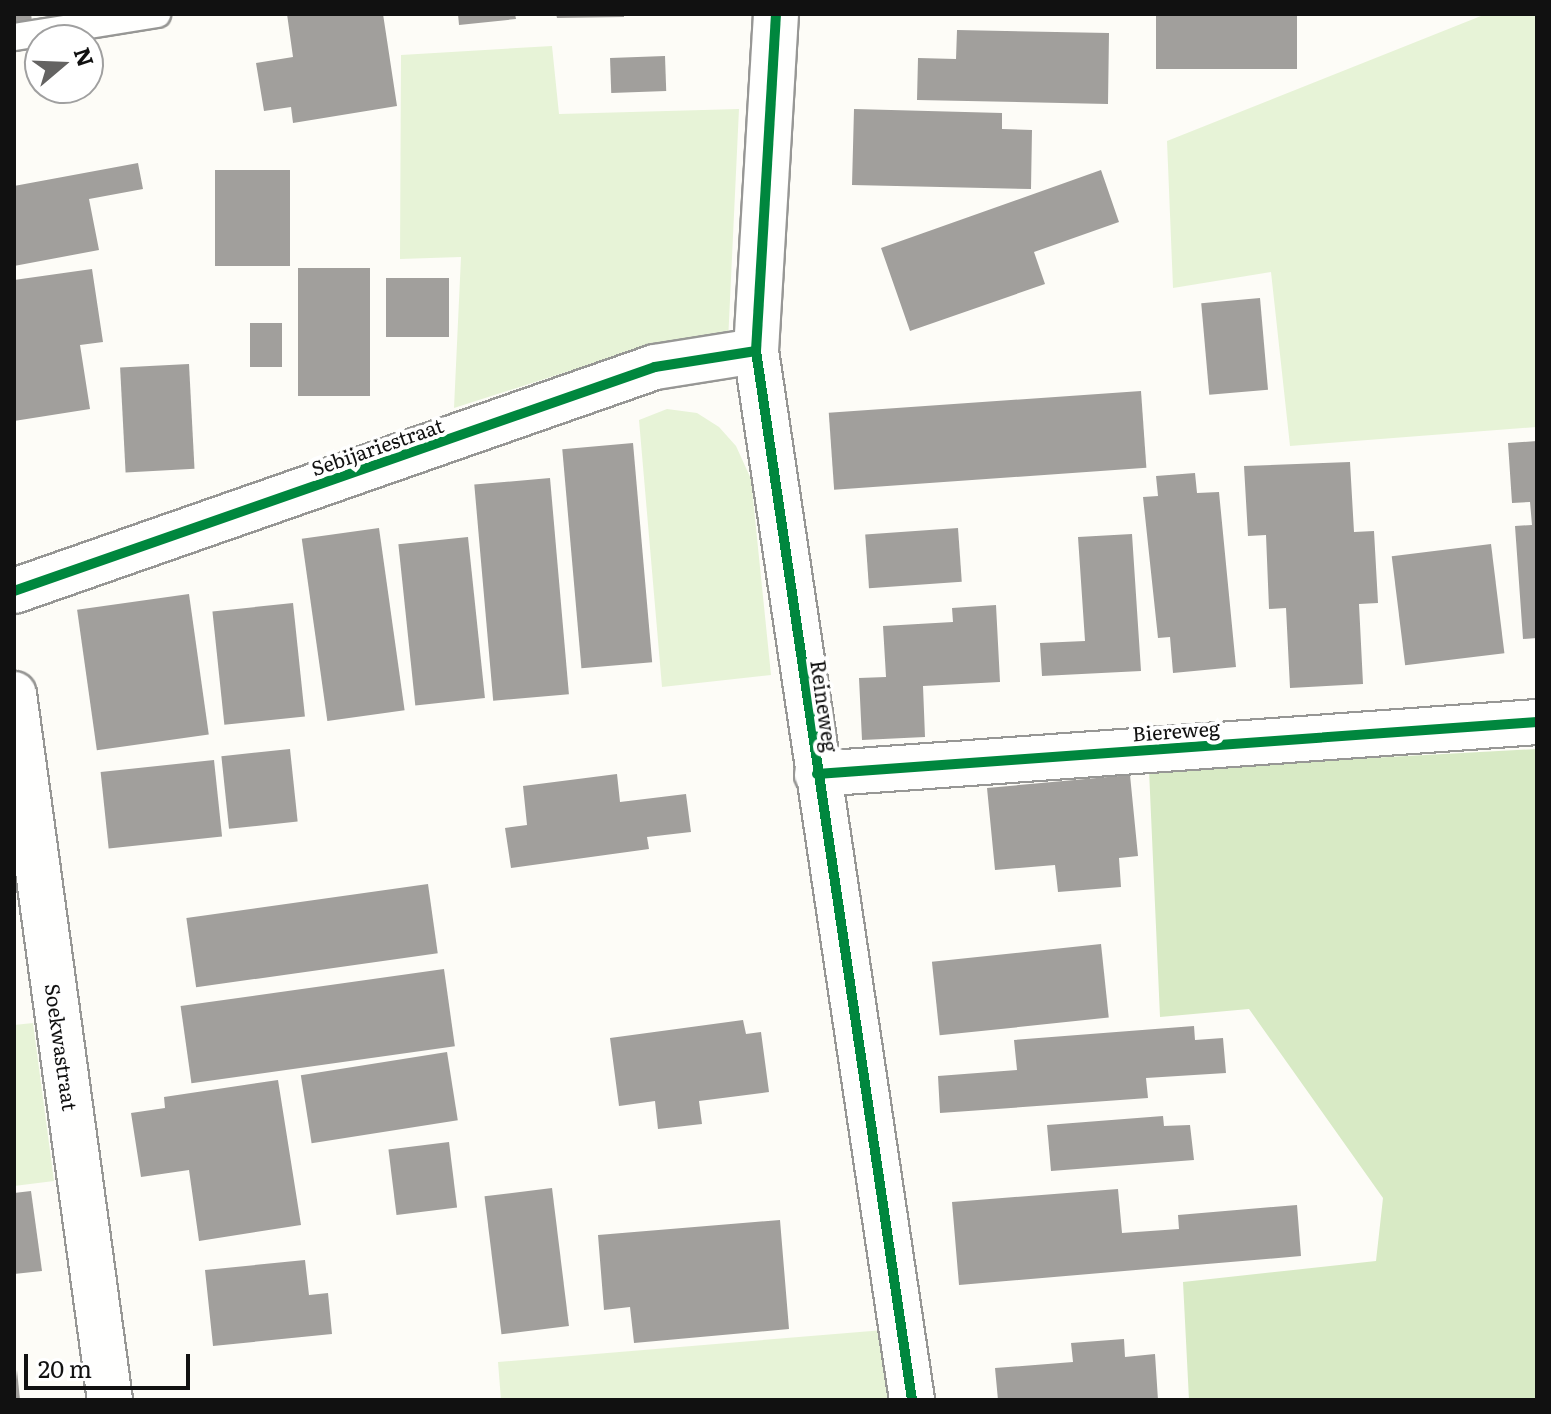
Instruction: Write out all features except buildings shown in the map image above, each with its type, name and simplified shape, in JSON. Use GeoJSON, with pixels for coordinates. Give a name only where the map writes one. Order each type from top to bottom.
{"type":"FeatureCollection","features":[{"type":"Feature","properties":{"kind":"street","name":"Reineweg"},"geometry":{"type":"LineString","coordinates":[[776,14],[756,351],[817,774],[894,1255],[912,1400]]}},
{"type":"Feature","properties":{"kind":"street","name":"Sebijariestraat"},"geometry":{"type":"LineString","coordinates":[[14,591],[655,367],[756,351]]}},
{"type":"Feature","properties":{"kind":"street","name":"Soekwastraat"},"geometry":{"type":"LineString","coordinates":[[14,694],[110,1400]]}},
{"type":"Feature","properties":{"kind":"street","name":"Biereweg"},"geometry":{"type":"LineString","coordinates":[[817,774],[1537,722]]}},
{"type":"Feature","properties":{"kind":"lane"},"geometry":{"type":"LineString","coordinates":[[14,37],[157,14]]}},
{"type":"Feature","properties":{"kind":"green space"},"geometry":{"type":"Polygon","coordinates":[[[1486,14],[1537,14],[1537,427],[1290,446],[1271,272],[1173,288],[1167,141],[1486,14]]]}},
{"type":"Feature","properties":{"kind":"green space"},"geometry":{"type":"Polygon","coordinates":[[[552,46],[559,114],[739,109],[728,342],[653,344],[454,408],[461,257],[400,259],[401,55],[552,46]]]}},
{"type":"Feature","properties":{"kind":"green space"},"geometry":{"type":"Polygon","coordinates":[[[667,409],[697,413],[719,427],[736,446],[751,479],[771,675],[662,687],[639,420],[667,409]]]}},
{"type":"Feature","properties":{"kind":"green space"},"geometry":{"type":"Polygon","coordinates":[[[1537,749],[1537,1400],[1189,1400],[1183,1282],[1376,1261],[1383,1198],[1249,1009],[1160,1017],[1149,770],[1537,749]]]}},
{"type":"Feature","properties":{"kind":"green space"},"geometry":{"type":"Polygon","coordinates":[[[33,1023],[54,1181],[14,1186],[14,1025],[33,1023]]]}},
{"type":"Feature","properties":{"kind":"green space"},"geometry":{"type":"Polygon","coordinates":[[[884,1330],[891,1400],[501,1400],[498,1362],[884,1330]]]}},
{"type":"Feature","properties":{"kind":"cycle path"},"geometry":{"type":"LineString","coordinates":[[776,14],[756,351],[912,1400]]}},
{"type":"Feature","properties":{"kind":"cycle path"},"geometry":{"type":"LineString","coordinates":[[14,591],[655,367],[756,351]]}},
{"type":"Feature","properties":{"kind":"cycle path"},"geometry":{"type":"LineString","coordinates":[[817,774],[1537,722]]}}]}
